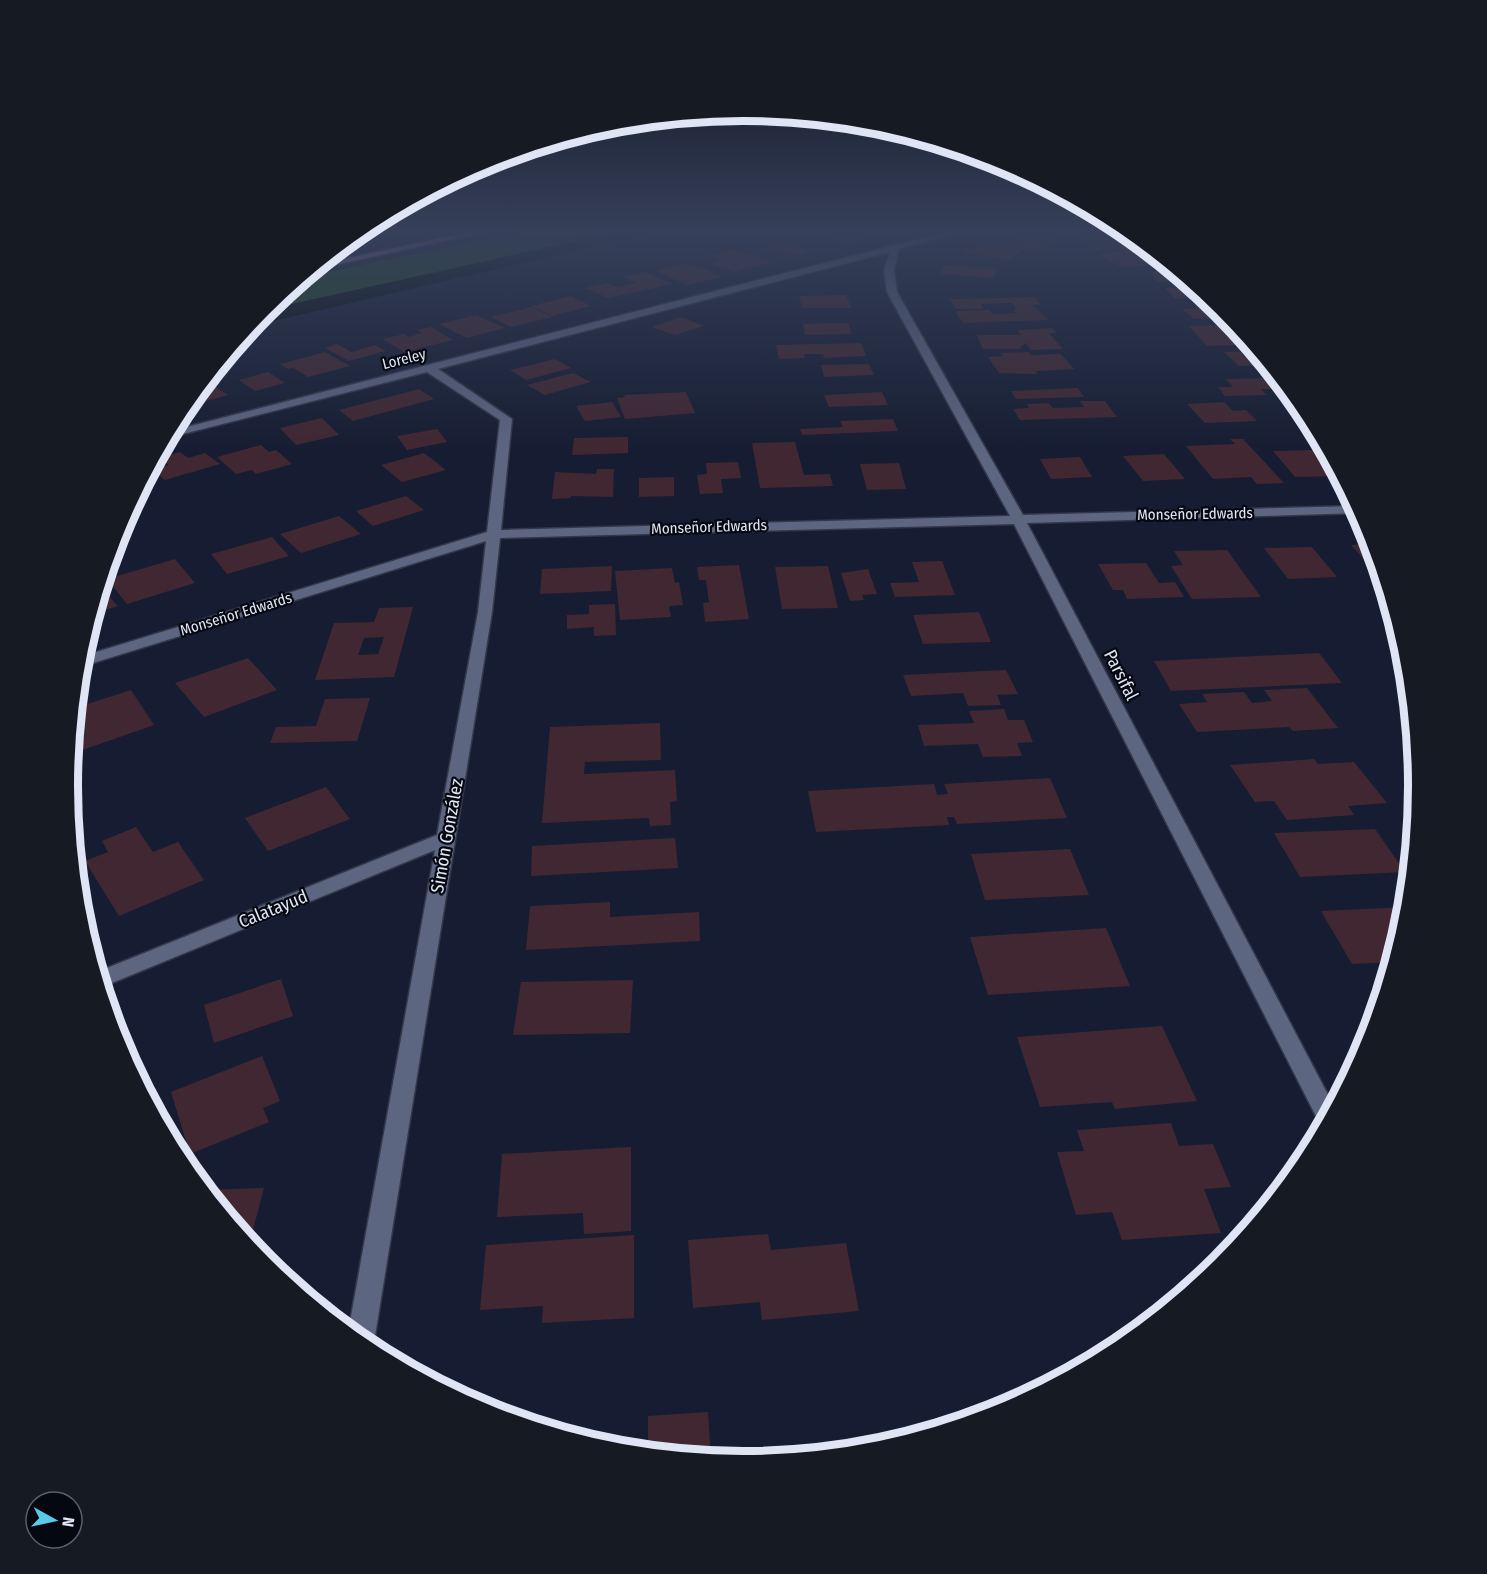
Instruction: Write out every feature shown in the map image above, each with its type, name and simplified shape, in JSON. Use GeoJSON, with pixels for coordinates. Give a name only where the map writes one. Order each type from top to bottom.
{"type":"FeatureCollection","features":[{"type":"Feature","properties":{"kind":"street","name":"Loreley"},"geometry":{"type":"LineString","coordinates":[[181,432],[677,304]]}},
{"type":"Feature","properties":{"kind":"street","name":"Parsifal"},"geometry":{"type":"LineString","coordinates":[[898,304],[1018,518],[1325,1111]]}},
{"type":"Feature","properties":{"kind":"street","name":"Simón González"},"geometry":{"type":"LineString","coordinates":[[362,1332],[485,612],[506,419],[429,368]]}},
{"type":"Feature","properties":{"kind":"street","name":"Monseñor Edwards"},"geometry":{"type":"LineString","coordinates":[[91,659],[495,534],[1348,510]]}},
{"type":"Feature","properties":{"kind":"street","name":"Calatayud"},"geometry":{"type":"LineString","coordinates":[[106,977],[447,838]]}},
{"type":"Feature","properties":{"kind":"shaded area"},"geometry":{"type":"Polygon","coordinates":[[[290,304],[345,304],[267,323],[284,306],[290,304]]]}},
{"type":"Feature","properties":{"kind":"building"},"geometry":{"type":"Polygon","coordinates":[[[588,304],[591,306],[552,316],[532,306],[588,304]]]}},
{"type":"Feature","properties":{"kind":"building"},"geometry":{"type":"Polygon","coordinates":[[[801,304],[850,304],[851,308],[802,308],[801,304]]]}},
{"type":"Feature","properties":{"kind":"building"},"geometry":{"type":"Polygon","coordinates":[[[953,304],[981,304],[983,309],[956,309],[953,304]]]}},
{"type":"Feature","properties":{"kind":"building"},"geometry":{"type":"Polygon","coordinates":[[[1013,304],[1041,304],[1033,305],[1048,320],[963,323],[955,311],[989,310],[992,314],[1016,313],[1013,310],[1016,309],[1013,304]]]}},
{"type":"Feature","properties":{"kind":"building"},"geometry":{"type":"Polygon","coordinates":[[[532,307],[552,317],[511,327],[491,317],[532,307]]]}},
{"type":"Feature","properties":{"kind":"building"},"geometry":{"type":"Polygon","coordinates":[[[1205,308],[1216,318],[1194,319],[1182,309],[1205,308]]]}},
{"type":"Feature","properties":{"kind":"building"},"geometry":{"type":"Polygon","coordinates":[[[476,315],[505,328],[467,338],[439,324],[476,315]]]}},
{"type":"Feature","properties":{"kind":"building"},"geometry":{"type":"Polygon","coordinates":[[[681,317],[704,326],[675,335],[652,327],[681,317]]]}},
{"type":"Feature","properties":{"kind":"building"},"geometry":{"type":"Polygon","coordinates":[[[848,323],[852,334],[805,335],[803,324],[848,323]]]}},
{"type":"Feature","properties":{"kind":"building"},"geometry":{"type":"Polygon","coordinates":[[[1223,325],[1236,340],[1231,340],[1236,345],[1207,346],[1189,326],[1223,325]]]}},
{"type":"Feature","properties":{"kind":"building"},"geometry":{"type":"Polygon","coordinates":[[[431,327],[453,340],[404,352],[383,339],[404,334],[408,337],[422,333],[417,330],[431,327]]]}},
{"type":"Feature","properties":{"kind":"building"},"geometry":{"type":"Polygon","coordinates":[[[1052,328],[1056,333],[1049,333],[1063,349],[1031,350],[1025,343],[1019,349],[983,349],[977,335],[1021,335],[1018,330],[1052,328]]]}},
{"type":"Feature","properties":{"kind":"building"},"geometry":{"type":"Polygon","coordinates":[[[861,343],[866,356],[824,358],[823,354],[804,354],[805,358],[779,359],[776,345],[861,343]]]}},
{"type":"Feature","properties":{"kind":"building"},"geometry":{"type":"Polygon","coordinates":[[[337,344],[351,352],[375,345],[386,351],[349,361],[325,348],[337,344]]]}},
{"type":"Feature","properties":{"kind":"building"},"geometry":{"type":"Polygon","coordinates":[[[1247,351],[1258,365],[1239,366],[1224,352],[1247,351]]]}},
{"type":"Feature","properties":{"kind":"building"},"geometry":{"type":"Polygon","coordinates":[[[325,352],[350,366],[308,377],[293,368],[288,369],[280,364],[325,352]]]}},
{"type":"Feature","properties":{"kind":"building"},"geometry":{"type":"Polygon","coordinates":[[[1029,352],[1031,355],[1061,354],[1074,369],[1035,371],[1038,374],[999,373],[988,357],[1003,356],[1000,353],[1029,352]]]}},
{"type":"Feature","properties":{"kind":"building"},"geometry":{"type":"Polygon","coordinates":[[[555,359],[571,368],[526,380],[510,370],[555,359]]]}},
{"type":"Feature","properties":{"kind":"building"},"geometry":{"type":"Polygon","coordinates":[[[869,364],[874,375],[824,377],[821,365],[869,364]]]}},
{"type":"Feature","properties":{"kind":"building"},"geometry":{"type":"Polygon","coordinates":[[[268,372],[285,383],[255,391],[239,380],[268,372]]]}},
{"type":"Feature","properties":{"kind":"building"},"geometry":{"type":"Polygon","coordinates":[[[573,373],[591,382],[545,395],[527,385],[573,373]]]}},
{"type":"Feature","properties":{"kind":"building"},"geometry":{"type":"Polygon","coordinates":[[[1268,378],[1276,389],[1261,389],[1266,395],[1225,396],[1218,387],[1233,387],[1226,379],[1268,378]]]}},
{"type":"Feature","properties":{"kind":"building"},"geometry":{"type":"Polygon","coordinates":[[[214,385],[228,395],[201,403],[214,385]]]}},
{"type":"Feature","properties":{"kind":"building"},"geometry":{"type":"Polygon","coordinates":[[[1078,388],[1084,397],[1016,399],[1011,391],[1078,388]]]}},
{"type":"Feature","properties":{"kind":"building"},"geometry":{"type":"Polygon","coordinates":[[[419,389],[434,399],[353,421],[339,410],[419,389]]]}},
{"type":"Feature","properties":{"kind":"building"},"geometry":{"type":"Polygon","coordinates":[[[686,392],[695,413],[625,419],[617,398],[625,397],[624,395],[686,392]]]}},
{"type":"Feature","properties":{"kind":"building"},"geometry":{"type":"Polygon","coordinates":[[[882,392],[888,405],[829,407],[824,395],[882,392]]]}},
{"type":"Feature","properties":{"kind":"building"},"geometry":{"type":"Polygon","coordinates":[[[1080,401],[1105,401],[1117,417],[1020,420],[1013,409],[1029,408],[1027,404],[1049,403],[1053,408],[1084,407],[1080,401]]]}},
{"type":"Feature","properties":{"kind":"building"},"geometry":{"type":"Polygon","coordinates":[[[612,402],[621,417],[585,421],[576,406],[612,402]]]}},
{"type":"Feature","properties":{"kind":"building"},"geometry":{"type":"Polygon","coordinates":[[[1224,402],[1233,411],[1246,410],[1257,421],[1205,423],[1187,404],[1224,402]]]}},
{"type":"Feature","properties":{"kind":"building"},"geometry":{"type":"Polygon","coordinates":[[[322,418],[339,435],[296,445],[280,428],[322,418]]]}},
{"type":"Feature","properties":{"kind":"building"},"geometry":{"type":"Polygon","coordinates":[[[893,419],[898,431],[802,435],[800,429],[843,427],[840,421],[893,419]]]}},
{"type":"Feature","properties":{"kind":"building"},"geometry":{"type":"Polygon","coordinates":[[[437,429],[447,442],[407,450],[397,436],[437,429]]]}},
{"type":"Feature","properties":{"kind":"building"},"geometry":{"type":"Polygon","coordinates":[[[628,437],[628,453],[572,455],[574,438],[628,437]]]}},
{"type":"Feature","properties":{"kind":"building"},"geometry":{"type":"Polygon","coordinates":[[[1230,439],[1243,439],[1284,483],[1257,484],[1251,477],[1213,479],[1186,446],[1235,444],[1230,439]]]}},
{"type":"Feature","properties":{"kind":"building"},"geometry":{"type":"Polygon","coordinates":[[[795,442],[804,475],[830,474],[833,486],[760,488],[752,443],[795,442]]]}},
{"type":"Feature","properties":{"kind":"building"},"geometry":{"type":"Polygon","coordinates":[[[261,445],[269,452],[276,450],[292,464],[256,474],[252,470],[236,474],[217,457],[261,445]]]}},
{"type":"Feature","properties":{"kind":"building"},"geometry":{"type":"Polygon","coordinates":[[[1315,450],[1322,457],[1331,476],[1295,477],[1273,451],[1315,450]]]}},
{"type":"Feature","properties":{"kind":"building"},"geometry":{"type":"Polygon","coordinates":[[[180,452],[188,458],[205,453],[220,464],[165,480],[157,474],[160,468],[169,465],[163,461],[166,456],[180,452]]]}},
{"type":"Feature","properties":{"kind":"building"},"geometry":{"type":"Polygon","coordinates":[[[424,453],[446,470],[402,482],[381,465],[424,453]]]}},
{"type":"Feature","properties":{"kind":"building"},"geometry":{"type":"Polygon","coordinates":[[[1164,454],[1185,479],[1143,481],[1123,456],[1164,454]]]}},
{"type":"Feature","properties":{"kind":"building"},"geometry":{"type":"Polygon","coordinates":[[[1080,457],[1092,477],[1051,479],[1040,459],[1080,457]]]}},
{"type":"Feature","properties":{"kind":"building"},"geometry":{"type":"Polygon","coordinates":[[[738,462],[741,478],[721,479],[723,493],[700,494],[697,475],[707,474],[706,463],[738,462]]]}},
{"type":"Feature","properties":{"kind":"building"},"geometry":{"type":"Polygon","coordinates":[[[899,463],[906,489],[867,490],[860,464],[899,463]]]}},
{"type":"Feature","properties":{"kind":"building"},"geometry":{"type":"Polygon","coordinates":[[[597,469],[614,469],[613,497],[571,496],[571,498],[552,499],[555,472],[596,474],[597,469]]]}},
{"type":"Feature","properties":{"kind":"building"},"geometry":{"type":"Polygon","coordinates":[[[674,477],[674,496],[639,497],[639,478],[674,477]]]}},
{"type":"Feature","properties":{"kind":"building"},"geometry":{"type":"Polygon","coordinates":[[[406,496],[424,510],[373,526],[356,511],[406,496]]]}},
{"type":"Feature","properties":{"kind":"building"},"geometry":{"type":"Polygon","coordinates":[[[339,516],[361,534],[301,553],[280,534],[339,516]]]}},
{"type":"Feature","properties":{"kind":"building"},"geometry":{"type":"Polygon","coordinates":[[[272,537],[289,556],[227,574],[211,554],[272,537]]]}},
{"type":"Feature","properties":{"kind":"building"},"geometry":{"type":"Polygon","coordinates":[[[1363,544],[1372,569],[1351,545],[1363,544]]]}},
{"type":"Feature","properties":{"kind":"building"},"geometry":{"type":"Polygon","coordinates":[[[1312,547],[1337,577],[1288,579],[1264,548],[1312,547]]]}},
{"type":"Feature","properties":{"kind":"building"},"geometry":{"type":"Polygon","coordinates":[[[1227,550],[1261,597],[1192,599],[1171,566],[1183,565],[1174,551],[1227,550]]]}},
{"type":"Feature","properties":{"kind":"building"},"geometry":{"type":"Polygon","coordinates":[[[175,559],[195,583],[127,604],[110,583],[112,578],[175,559]]]}},
{"type":"Feature","properties":{"kind":"building"},"geometry":{"type":"Polygon","coordinates":[[[942,561],[955,595],[895,597],[890,583],[919,582],[912,562],[942,561]]]}},
{"type":"Feature","properties":{"kind":"building"},"geometry":{"type":"Polygon","coordinates":[[[1146,563],[1159,583],[1175,582],[1184,597],[1127,599],[1123,590],[1113,590],[1098,564],[1146,563]]]}},
{"type":"Feature","properties":{"kind":"building"},"geometry":{"type":"Polygon","coordinates":[[[739,565],[749,619],[705,622],[703,603],[709,602],[706,580],[699,580],[697,567],[739,565]]]}},
{"type":"Feature","properties":{"kind":"building"},"geometry":{"type":"Polygon","coordinates":[[[612,566],[611,591],[540,594],[542,569],[612,566]]]}},
{"type":"Feature","properties":{"kind":"building"},"geometry":{"type":"Polygon","coordinates":[[[828,566],[838,608],[782,609],[775,567],[828,566]]]}},
{"type":"Feature","properties":{"kind":"building"},"geometry":{"type":"Polygon","coordinates":[[[672,568],[675,583],[679,582],[683,605],[669,606],[671,617],[620,620],[615,571],[672,568]]]}},
{"type":"Feature","properties":{"kind":"building"},"geometry":{"type":"Polygon","coordinates":[[[868,569],[877,594],[862,595],[864,600],[850,601],[841,573],[868,569]]]}},
{"type":"Feature","properties":{"kind":"building"},"geometry":{"type":"Polygon","coordinates":[[[107,594],[118,606],[102,611],[107,594]]]}},
{"type":"Feature","properties":{"kind":"building"},"geometry":{"type":"Polygon","coordinates":[[[615,604],[616,635],[594,636],[594,627],[567,629],[567,615],[589,614],[589,605],[615,604]]]}},
{"type":"Feature","properties":{"kind":"building"},"geometry":{"type":"Polygon","coordinates":[[[413,607],[394,677],[315,680],[334,623],[374,622],[379,608],[413,607]],[[384,637],[364,638],[358,655],[378,654],[384,637]]]}},
{"type":"Feature","properties":{"kind":"building"},"geometry":{"type":"Polygon","coordinates":[[[979,612],[991,642],[923,644],[913,615],[979,612]]]}},
{"type":"Feature","properties":{"kind":"building"},"geometry":{"type":"Polygon","coordinates":[[[1319,653],[1342,683],[1171,691],[1154,661],[1319,653]]]}},
{"type":"Feature","properties":{"kind":"building"},"geometry":{"type":"Polygon","coordinates":[[[248,658],[277,690],[204,717],[175,683],[248,658]]]}},
{"type":"Feature","properties":{"kind":"building"},"geometry":{"type":"Polygon","coordinates":[[[1006,670],[1018,694],[997,695],[1001,705],[968,706],[963,693],[911,696],[903,675],[1006,670]]]}},
{"type":"Feature","properties":{"kind":"building"},"geometry":{"type":"Polygon","coordinates":[[[1307,688],[1338,728],[1293,731],[1289,727],[1197,732],[1179,704],[1207,702],[1202,694],[1244,692],[1252,703],[1272,701],[1264,690],[1307,688]]]}},
{"type":"Feature","properties":{"kind":"building"},"geometry":{"type":"Polygon","coordinates":[[[131,690],[154,725],[79,751],[83,705],[131,690]]]}},
{"type":"Feature","properties":{"kind":"building"},"geometry":{"type":"Polygon","coordinates":[[[370,698],[357,741],[270,743],[276,727],[316,726],[325,699],[370,698]]]}},
{"type":"Feature","properties":{"kind":"building"},"geometry":{"type":"Polygon","coordinates":[[[1004,709],[1008,720],[1024,720],[1033,742],[1017,743],[1022,756],[983,757],[978,744],[924,746],[918,725],[974,723],[969,711],[1004,709]]]}},
{"type":"Feature","properties":{"kind":"building"},"geometry":{"type":"Polygon","coordinates":[[[660,723],[661,760],[585,762],[584,774],[675,770],[677,801],[670,802],[671,825],[650,826],[649,818],[542,823],[550,727],[660,723]]]}},
{"type":"Feature","properties":{"kind":"building"},"geometry":{"type":"Polygon","coordinates":[[[1314,759],[1318,764],[1354,762],[1387,803],[1348,806],[1354,815],[1287,820],[1274,801],[1255,802],[1230,765],[1314,759]]]}},
{"type":"Feature","properties":{"kind":"building"},"geometry":{"type":"Polygon","coordinates":[[[1050,778],[1067,818],[957,824],[954,817],[947,817],[949,825],[816,832],[808,791],[934,784],[937,795],[948,794],[944,784],[1050,778]]]}},
{"type":"Feature","properties":{"kind":"building"},"geometry":{"type":"Polygon","coordinates":[[[326,787],[350,819],[268,851],[245,818],[326,787]]]}},
{"type":"Feature","properties":{"kind":"building"},"geometry":{"type":"Polygon","coordinates":[[[136,827],[153,852],[178,842],[204,880],[119,916],[85,861],[108,852],[102,841],[136,827]]]}},
{"type":"Feature","properties":{"kind":"building"},"geometry":{"type":"Polygon","coordinates":[[[1375,829],[1403,872],[1300,877],[1274,833],[1375,829]]]}},
{"type":"Feature","properties":{"kind":"building"},"geometry":{"type":"Polygon","coordinates":[[[675,838],[678,868],[531,876],[532,846],[675,838]]]}},
{"type":"Feature","properties":{"kind":"building"},"geometry":{"type":"Polygon","coordinates":[[[1070,849],[1089,895],[985,900],[971,854],[1070,849]]]}},
{"type":"Feature","properties":{"kind":"building"},"geometry":{"type":"Polygon","coordinates":[[[610,902],[610,917],[699,912],[700,941],[526,950],[530,906],[610,902]]]}},
{"type":"Feature","properties":{"kind":"building"},"geometry":{"type":"Polygon","coordinates":[[[1398,907],[1385,962],[1352,964],[1321,911],[1398,907]]]}},
{"type":"Feature","properties":{"kind":"building"},"geometry":{"type":"Polygon","coordinates":[[[1106,928],[1130,986],[988,995],[970,937],[1106,928]]]}},
{"type":"Feature","properties":{"kind":"building"},"geometry":{"type":"Polygon","coordinates":[[[281,979],[293,1016],[214,1043],[204,1005],[281,979]]]}},
{"type":"Feature","properties":{"kind":"building"},"geometry":{"type":"Polygon","coordinates":[[[633,980],[630,1033],[513,1035],[521,982],[633,980]]]}},
{"type":"Feature","properties":{"kind":"building"},"geometry":{"type":"Polygon","coordinates":[[[1162,1026],[1197,1101],[1115,1109],[1112,1102],[1040,1107],[1017,1037],[1162,1026]]]}},
{"type":"Feature","properties":{"kind":"building"},"geometry":{"type":"Polygon","coordinates":[[[262,1056],[280,1101],[263,1108],[269,1122],[190,1154],[171,1092],[262,1056]]]}},
{"type":"Feature","properties":{"kind":"building"},"geometry":{"type":"Polygon","coordinates":[[[1171,1123],[1179,1146],[1213,1144],[1231,1187],[1204,1189],[1221,1233],[1122,1240],[1112,1212],[1076,1215],[1057,1152],[1084,1151],[1077,1130],[1171,1123]]]}},
{"type":"Feature","properties":{"kind":"building"},"geometry":{"type":"Polygon","coordinates":[[[631,1147],[631,1231],[584,1234],[583,1213],[497,1217],[502,1154],[631,1147]]]}},
{"type":"Feature","properties":{"kind":"building"},"geometry":{"type":"Polygon","coordinates":[[[264,1188],[252,1235],[243,1226],[214,1190],[264,1188]]]}},
{"type":"Feature","properties":{"kind":"building"},"geometry":{"type":"Polygon","coordinates":[[[768,1234],[771,1250],[846,1243],[859,1311],[762,1320],[760,1302],[693,1308],[688,1240],[768,1234]]]}},
{"type":"Feature","properties":{"kind":"building"},"geometry":{"type":"Polygon","coordinates":[[[634,1235],[634,1318],[542,1323],[543,1306],[480,1310],[486,1245],[634,1235]]]}},
{"type":"Feature","properties":{"kind":"building"},"geometry":{"type":"Polygon","coordinates":[[[708,1412],[710,1451],[648,1446],[648,1416],[708,1412]]]}}]}
